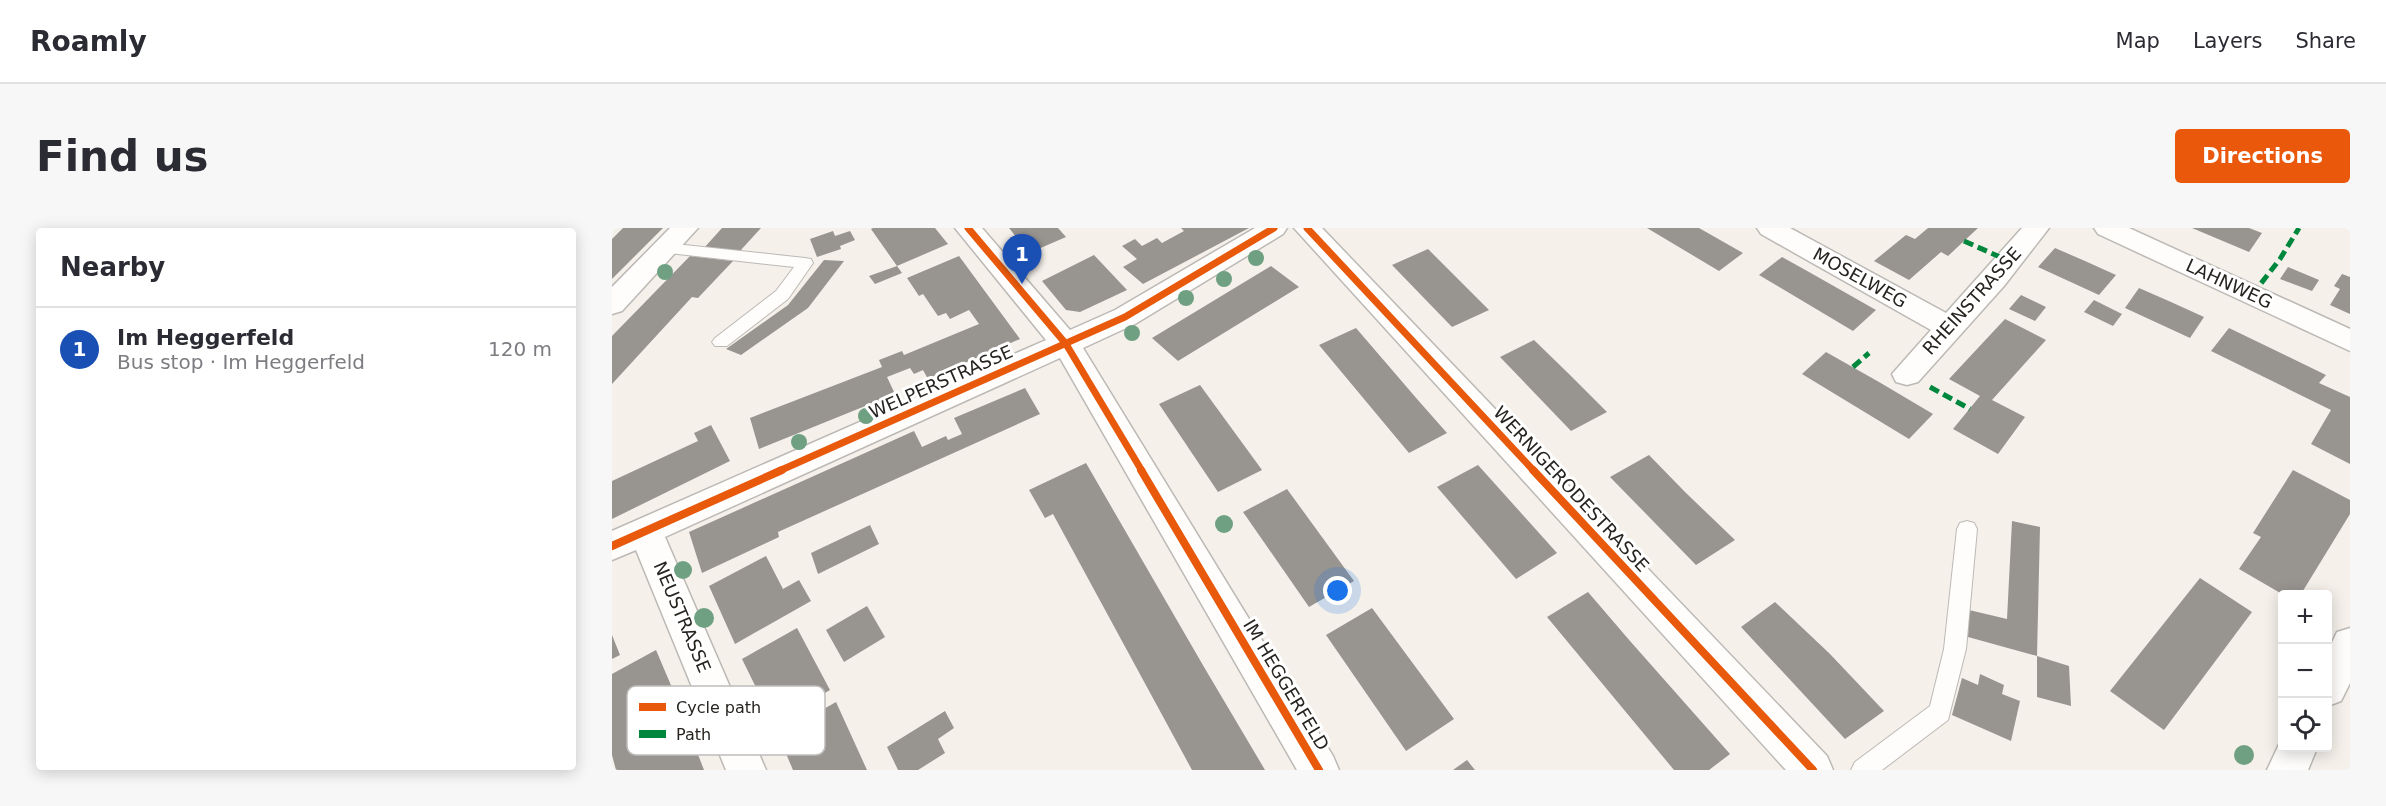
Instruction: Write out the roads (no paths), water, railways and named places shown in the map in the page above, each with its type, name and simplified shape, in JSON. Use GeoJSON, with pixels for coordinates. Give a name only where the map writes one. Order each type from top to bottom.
{"type":"FeatureCollection","features":[{"type":"Feature","properties":{"kind":"street"},"geometry":{"type":"LineString","coordinates":[[612,304],[685,228]]}},
{"type":"Feature","properties":{"kind":"street","name":"IM HEGGERFELD"},"geometry":{"type":"LineString","coordinates":[[968,228],[1066,344],[1319,770]]}},
{"type":"Feature","properties":{"kind":"street","name":"WELPERSTRASSE"},"geometry":{"type":"LineString","coordinates":[[612,546],[1125,317],[1274,228]]}},
{"type":"Feature","properties":{"kind":"street","name":"WERNIGERODESTRASSE"},"geometry":{"type":"LineString","coordinates":[[1307,228],[1812,770]]}},
{"type":"Feature","properties":{"kind":"street","name":"MOSELWEG"},"geometry":{"type":"LineString","coordinates":[[1770,228],[1951,328]]}},
{"type":"Feature","properties":{"kind":"street","name":"RHEINSTRASSE"},"geometry":{"type":"LineString","coordinates":[[1907,374],[1951,328],[2036,228]]}},
{"type":"Feature","properties":{"kind":"street","name":"LAHNWEG"},"geometry":{"type":"LineString","coordinates":[[2107,228],[2350,341]]}},
{"type":"Feature","properties":{"kind":"street","name":"NEUSTRASSE"},"geometry":{"type":"LineString","coordinates":[[645,530],[711,686]]}},
{"type":"Feature","properties":{"kind":"street"},"geometry":{"type":"LineString","coordinates":[[2332,681],[2350,644]]}},
{"type":"Feature","properties":{"kind":"street"},"geometry":{"type":"LineString","coordinates":[[2286,770],[2295,752]]}},
{"type":"Feature","properties":{"kind":"street","name":"NEUSTRASSE"},"geometry":{"type":"LineString","coordinates":[[740,755],[746,770]]}},
{"type":"Feature","properties":{"kind":"lane"},"geometry":{"type":"LineString","coordinates":[[666,248],[805,263],[782,295],[722,342]]}},
{"type":"Feature","properties":{"kind":"lane"},"geometry":{"type":"LineString","coordinates":[[1863,770],[1940,712],[1955,649],[1967,529]]}},
{"type":"Feature","properties":{"kind":"place","name":"Im Heggerfeld"},"geometry":{"type":"Point","coordinates":[1022,284]}}]}
